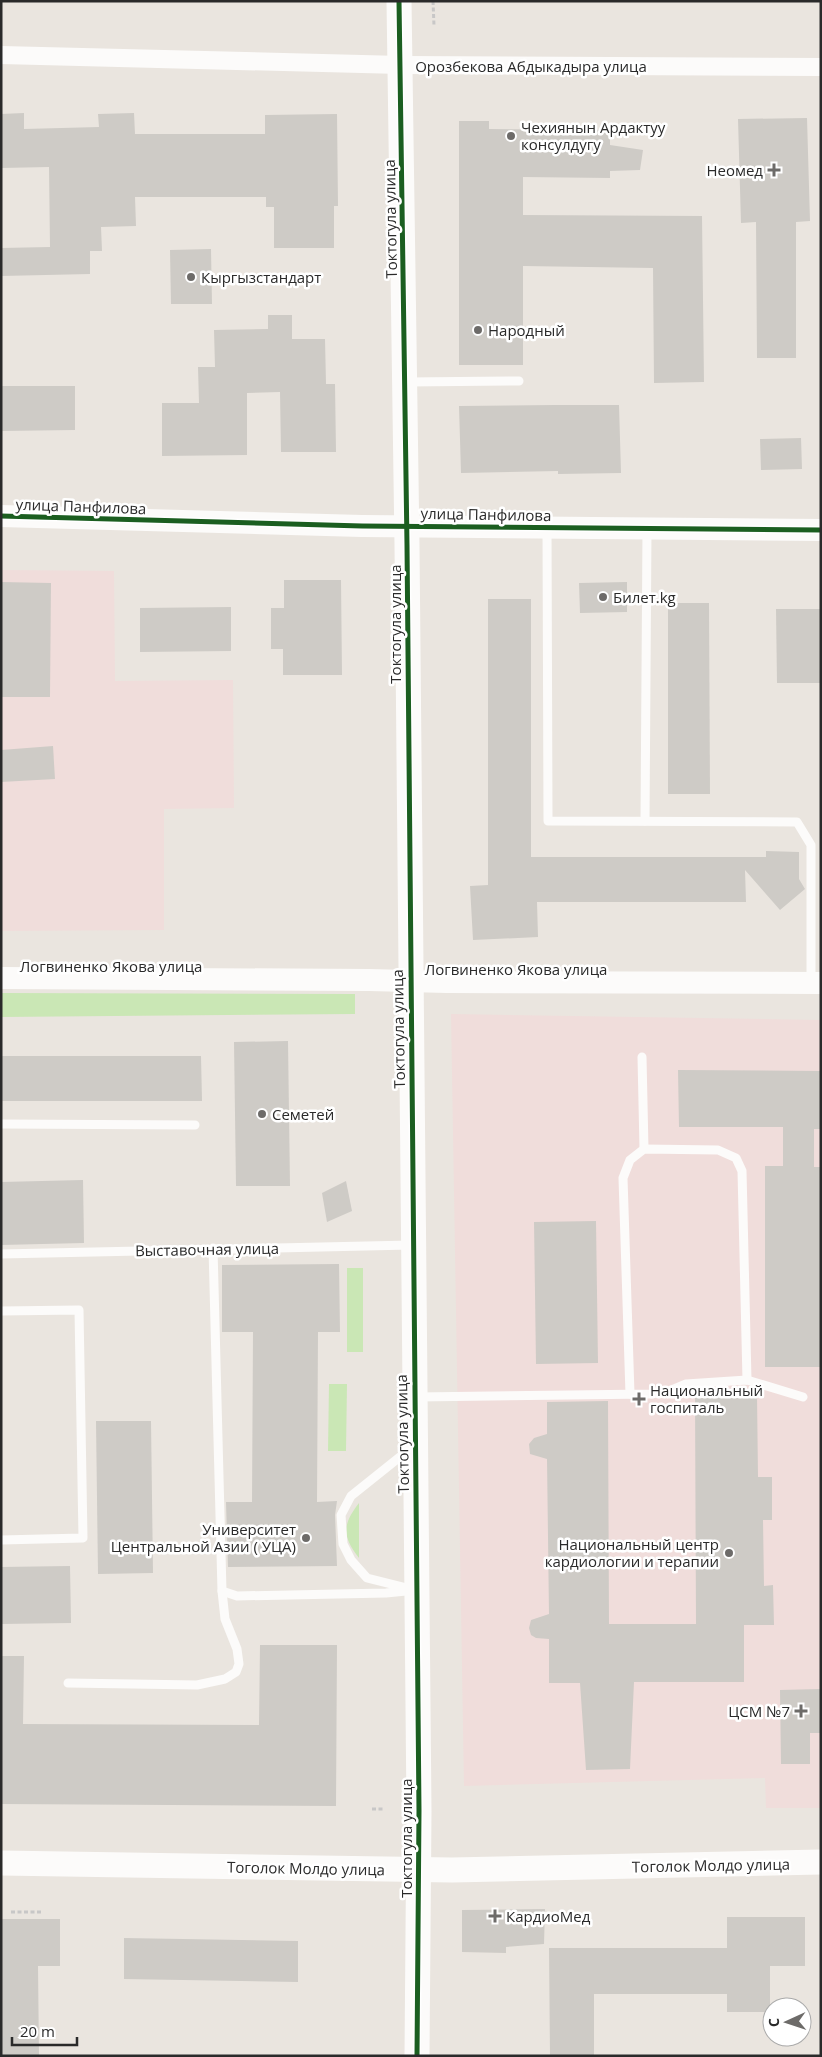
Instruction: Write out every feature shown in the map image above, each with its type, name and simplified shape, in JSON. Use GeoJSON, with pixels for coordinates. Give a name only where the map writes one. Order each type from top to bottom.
{"type":"FeatureCollection","features":[{"type":"Feature","properties":{"kind":"main road","name":"Токтогула улица"},"geometry":{"type":"LineString","coordinates":[[399,1],[407,525],[419,1870],[417,2056]]}},
{"type":"Feature","properties":{"kind":"main road","name":"Тоголок Молдо улица"},"geometry":{"type":"LineString","coordinates":[[1,1863],[419,1870],[821,1862]]}},
{"type":"Feature","properties":{"kind":"street","name":"Орозбекова Абдыкадыра улица"},"geometry":{"type":"LineString","coordinates":[[1,56],[400,65],[821,67]]}},
{"type":"Feature","properties":{"kind":"street","name":"улица Панфилова"},"geometry":{"type":"LineString","coordinates":[[1,516],[362,526],[821,530]]}},
{"type":"Feature","properties":{"kind":"street","name":"Логвиненко Якова улица"},"geometry":{"type":"LineString","coordinates":[[1,978],[816,983]]}},
{"type":"Feature","properties":{"kind":"lane"},"geometry":{"type":"LineString","coordinates":[[405,382],[519,381]]}},
{"type":"Feature","properties":{"kind":"lane"},"geometry":{"type":"LineString","coordinates":[[547,527],[548,821],[798,822],[811,845],[816,983]]}},
{"type":"Feature","properties":{"kind":"lane"},"geometry":{"type":"LineString","coordinates":[[645,821],[647,528]]}},
{"type":"Feature","properties":{"kind":"lane"},"geometry":{"type":"LineString","coordinates":[[642,1058],[644,1150]]}},
{"type":"Feature","properties":{"kind":"lane"},"geometry":{"type":"LineString","coordinates":[[1,1124],[195,1125]]}},
{"type":"Feature","properties":{"kind":"lane"},"geometry":{"type":"LineString","coordinates":[[630,1394],[623,1178],[630,1160],[644,1150],[718,1150],[736,1158],[742,1171],[747,1380]]}},
{"type":"Feature","properties":{"kind":"lane","name":"Выставочная улица"},"geometry":{"type":"LineString","coordinates":[[1,1254],[413,1245]]}},
{"type":"Feature","properties":{"kind":"lane"},"geometry":{"type":"LineString","coordinates":[[68,1683],[197,1685],[225,1680],[236,1672],[239,1664],[237,1649],[225,1619],[222,1591],[212,1248]]}},
{"type":"Feature","properties":{"kind":"lane"},"geometry":{"type":"LineString","coordinates":[[1,1311],[79,1310],[83,1538],[1,1540]]}},
{"type":"Feature","properties":{"kind":"lane"},"geometry":{"type":"LineString","coordinates":[[414,1397],[630,1394],[666,1392],[686,1384],[747,1380],[803,1397]]}},
{"type":"Feature","properties":{"kind":"lane"},"geometry":{"type":"LineString","coordinates":[[415,1445],[351,1496],[341,1515],[343,1544],[351,1560],[367,1578],[416,1590]]}},
{"type":"Feature","properties":{"kind":"lane"},"geometry":{"type":"LineString","coordinates":[[222,1591],[236,1596],[386,1594],[416,1590]]}},
{"type":"Feature","properties":{"kind":"path"},"geometry":{"type":"LineString","coordinates":[[433,1],[434,26]]}},
{"type":"Feature","properties":{"kind":"path"},"geometry":{"type":"LineString","coordinates":[[372,1809],[385,1810]]}},
{"type":"Feature","properties":{"kind":"path"},"geometry":{"type":"LineString","coordinates":[[11,1912],[42,1912]]}},
{"type":"Feature","properties":{"kind":"shaded area"},"geometry":{"type":"Polygon","coordinates":[[[1,570],[114,571],[115,681],[233,680],[234,808],[164,809],[164,930],[1,931],[1,570]]]}},
{"type":"Feature","properties":{"kind":"shaded area","name":"Национальный госпиталь"},"geometry":{"type":"Polygon","coordinates":[[[451,1014],[821,1020],[821,1808],[766,1808],[765,1778],[464,1786],[451,1014]]]}},
{"type":"Feature","properties":{"kind":"green space"},"geometry":{"type":"Polygon","coordinates":[[[1,993],[355,994],[355,1014],[1,1017],[1,993]]]}},
{"type":"Feature","properties":{"kind":"green space"},"geometry":{"type":"Polygon","coordinates":[[[347,1268],[363,1268],[363,1352],[347,1352],[347,1268]]]}},
{"type":"Feature","properties":{"kind":"green space"},"geometry":{"type":"Polygon","coordinates":[[[329,1384],[347,1384],[346,1451],[328,1451],[329,1384]]]}},
{"type":"Feature","properties":{"kind":"green space"},"geometry":{"type":"Polygon","coordinates":[[[359,1503],[359,1558],[349,1543],[346,1530],[349,1518],[359,1503]]]}},
{"type":"Feature","properties":{"kind":"building"},"geometry":{"type":"Polygon","coordinates":[[[24,113],[24,129],[99,127],[98,114],[134,113],[135,134],[265,134],[265,115],[337,114],[338,206],[334,206],[334,248],[274,248],[274,207],[266,207],[266,197],[135,197],[136,226],[101,227],[102,251],[90,251],[90,274],[1,276],[1,248],[50,247],[49,167],[1,168],[1,114],[24,113]]]}},
{"type":"Feature","properties":{"kind":"building"},"geometry":{"type":"Polygon","coordinates":[[[807,118],[810,221],[796,222],[796,358],[757,358],[756,222],[741,223],[738,119],[807,118]]]}},
{"type":"Feature","properties":{"kind":"building"},"geometry":{"type":"Polygon","coordinates":[[[459,121],[489,121],[489,129],[610,130],[610,145],[643,150],[640,170],[610,171],[610,178],[523,177],[523,215],[702,216],[704,382],[654,383],[653,268],[523,266],[523,365],[459,365],[459,121]]]}},
{"type":"Feature","properties":{"kind":"building","name":"Кыргызстандарт"},"geometry":{"type":"Polygon","coordinates":[[[211,249],[212,304],[171,304],[170,250],[211,249]]]}},
{"type":"Feature","properties":{"kind":"building"},"geometry":{"type":"Polygon","coordinates":[[[268,315],[292,315],[292,339],[325,339],[326,384],[335,384],[336,452],[281,452],[280,392],[247,393],[247,455],[162,456],[162,403],[199,403],[198,367],[215,367],[214,330],[268,329],[268,315]]]}},
{"type":"Feature","properties":{"kind":"building"},"geometry":{"type":"Polygon","coordinates":[[[1,386],[75,386],[75,430],[1,431],[1,386]]]}},
{"type":"Feature","properties":{"kind":"building"},"geometry":{"type":"Polygon","coordinates":[[[619,405],[621,473],[558,474],[558,471],[461,473],[459,406],[619,405]]]}},
{"type":"Feature","properties":{"kind":"building"},"geometry":{"type":"Polygon","coordinates":[[[801,438],[802,469],[761,470],[760,439],[801,438]]]}},
{"type":"Feature","properties":{"kind":"building"},"geometry":{"type":"Polygon","coordinates":[[[284,580],[341,580],[342,675],[283,675],[283,649],[271,649],[271,608],[284,608],[284,580]]]}},
{"type":"Feature","properties":{"kind":"building"},"geometry":{"type":"Polygon","coordinates":[[[1,582],[51,583],[50,697],[1,697],[1,582]]]}},
{"type":"Feature","properties":{"kind":"building","name":"Билет.kg"},"geometry":{"type":"Polygon","coordinates":[[[627,582],[627,612],[580,613],[579,583],[627,582]]]}},
{"type":"Feature","properties":{"kind":"building"},"geometry":{"type":"Polygon","coordinates":[[[488,599],[531,599],[531,857],[766,857],[766,851],[799,852],[799,879],[805,889],[780,910],[745,870],[746,902],[537,902],[538,937],[473,940],[470,886],[488,885],[488,599]]]}},
{"type":"Feature","properties":{"kind":"building"},"geometry":{"type":"Polygon","coordinates":[[[668,603],[709,603],[710,794],[668,794],[668,603]]]}},
{"type":"Feature","properties":{"kind":"building"},"geometry":{"type":"Polygon","coordinates":[[[231,607],[231,651],[140,652],[140,608],[231,607]]]}},
{"type":"Feature","properties":{"kind":"building"},"geometry":{"type":"Polygon","coordinates":[[[776,609],[821,609],[821,683],[777,683],[776,609]]]}},
{"type":"Feature","properties":{"kind":"building"},"geometry":{"type":"Polygon","coordinates":[[[53,746],[55,779],[1,782],[1,750],[53,746]]]}},
{"type":"Feature","properties":{"kind":"building","name":"Семетей"},"geometry":{"type":"Polygon","coordinates":[[[288,1041],[290,1186],[236,1186],[234,1042],[288,1041]]]}},
{"type":"Feature","properties":{"kind":"building"},"geometry":{"type":"Polygon","coordinates":[[[1,1056],[201,1056],[202,1101],[1,1101],[1,1056]]]}},
{"type":"Feature","properties":{"kind":"building"},"geometry":{"type":"Polygon","coordinates":[[[678,1070],[821,1071],[821,1129],[814,1129],[814,1167],[821,1167],[821,1367],[765,1367],[765,1166],[783,1166],[783,1127],[679,1127],[678,1070]]]}},
{"type":"Feature","properties":{"kind":"building"},"geometry":{"type":"Polygon","coordinates":[[[83,1180],[84,1243],[1,1245],[1,1182],[83,1180]]]}},
{"type":"Feature","properties":{"kind":"building"},"geometry":{"type":"Polygon","coordinates":[[[346,1181],[352,1211],[327,1222],[322,1193],[346,1181]]]}},
{"type":"Feature","properties":{"kind":"building"},"geometry":{"type":"Polygon","coordinates":[[[596,1221],[598,1363],[536,1364],[534,1222],[596,1221]]]}},
{"type":"Feature","properties":{"kind":"building"},"geometry":{"type":"Polygon","coordinates":[[[339,1264],[340,1332],[318,1332],[317,1502],[337,1501],[335,1515],[337,1566],[228,1567],[226,1502],[252,1502],[253,1332],[222,1332],[222,1265],[339,1264]]]}},
{"type":"Feature","properties":{"kind":"building","name":"Национальный центр кардиологии и терапии"},"geometry":{"type":"Polygon","coordinates":[[[695,1395],[757,1395],[758,1477],[772,1477],[772,1520],[763,1520],[764,1586],[773,1585],[774,1625],[744,1625],[744,1682],[634,1682],[630,1769],[586,1770],[580,1683],[549,1683],[549,1639],[536,1638],[531,1635],[529,1628],[531,1620],[549,1614],[547,1459],[530,1454],[529,1444],[534,1438],[547,1434],[547,1402],[608,1401],[609,1624],[696,1624],[695,1395]]]}},
{"type":"Feature","properties":{"kind":"building"},"geometry":{"type":"Polygon","coordinates":[[[96,1421],[151,1421],[153,1573],[98,1574],[96,1421]]]}},
{"type":"Feature","properties":{"kind":"building"},"geometry":{"type":"Polygon","coordinates":[[[70,1566],[71,1623],[1,1624],[1,1567],[70,1566]]]}},
{"type":"Feature","properties":{"kind":"building"},"geometry":{"type":"Polygon","coordinates":[[[260,1645],[337,1645],[336,1806],[1,1804],[1,1656],[24,1656],[23,1724],[259,1725],[260,1645]]]}},
{"type":"Feature","properties":{"kind":"building","name":"ЦСМ №7"},"geometry":{"type":"Polygon","coordinates":[[[821,1689],[821,1733],[810,1733],[810,1764],[781,1764],[780,1690],[821,1689]]]}},
{"type":"Feature","properties":{"kind":"building"},"geometry":{"type":"Polygon","coordinates":[[[545,1909],[544,1944],[506,1947],[506,1953],[462,1952],[462,1910],[545,1909]]]}},
{"type":"Feature","properties":{"kind":"building"},"geometry":{"type":"Polygon","coordinates":[[[727,1917],[805,1917],[805,1966],[770,1966],[770,1997],[762,1997],[762,2012],[727,2012],[727,1994],[594,1994],[594,2056],[550,2056],[549,1948],[727,1948],[727,1917]]]}},
{"type":"Feature","properties":{"kind":"building"},"geometry":{"type":"Polygon","coordinates":[[[1,1919],[60,1919],[60,1966],[38,1966],[39,2056],[1,2056],[1,1919]]]}},
{"type":"Feature","properties":{"kind":"building"},"geometry":{"type":"Polygon","coordinates":[[[124,1938],[298,1941],[298,1982],[124,1979],[124,1938]]]}},
{"type":"Feature","properties":{"kind":"cycle path"},"geometry":{"type":"LineString","coordinates":[[399,1],[407,545],[419,1811],[417,2056]]}},
{"type":"Feature","properties":{"kind":"cycle path"},"geometry":{"type":"LineString","coordinates":[[1,516],[362,526],[821,530]]}},
{"type":"Feature","properties":{"kind":"place","name":"Чехиянын Ардактуу консулдугу"},"geometry":{"type":"Point","coordinates":[511,136]}},
{"type":"Feature","properties":{"kind":"place","name":"Неомед"},"geometry":{"type":"Point","coordinates":[774,170]}},
{"type":"Feature","properties":{"kind":"place","name":"Кыргызстандарт"},"geometry":{"type":"Point","coordinates":[191,277]}},
{"type":"Feature","properties":{"kind":"place","name":"Народный"},"geometry":{"type":"Point","coordinates":[478,330]}},
{"type":"Feature","properties":{"kind":"place","name":"Билет.kg"},"geometry":{"type":"Point","coordinates":[603,597]}},
{"type":"Feature","properties":{"kind":"place","name":"Семетей"},"geometry":{"type":"Point","coordinates":[262,1114]}},
{"type":"Feature","properties":{"kind":"place","name":"Национальный госпиталь"},"geometry":{"type":"Point","coordinates":[639,1399]}},
{"type":"Feature","properties":{"kind":"place","name":"Университет Центральной Азии ( УЦА)"},"geometry":{"type":"Point","coordinates":[306,1538]}},
{"type":"Feature","properties":{"kind":"place","name":"Национальный центр кардиологии и терапии"},"geometry":{"type":"Point","coordinates":[729,1553]}},
{"type":"Feature","properties":{"kind":"place","name":"ЦСМ №7"},"geometry":{"type":"Point","coordinates":[801,1711]}},
{"type":"Feature","properties":{"kind":"place","name":"КардиоМед"},"geometry":{"type":"Point","coordinates":[495,1916]}}]}
